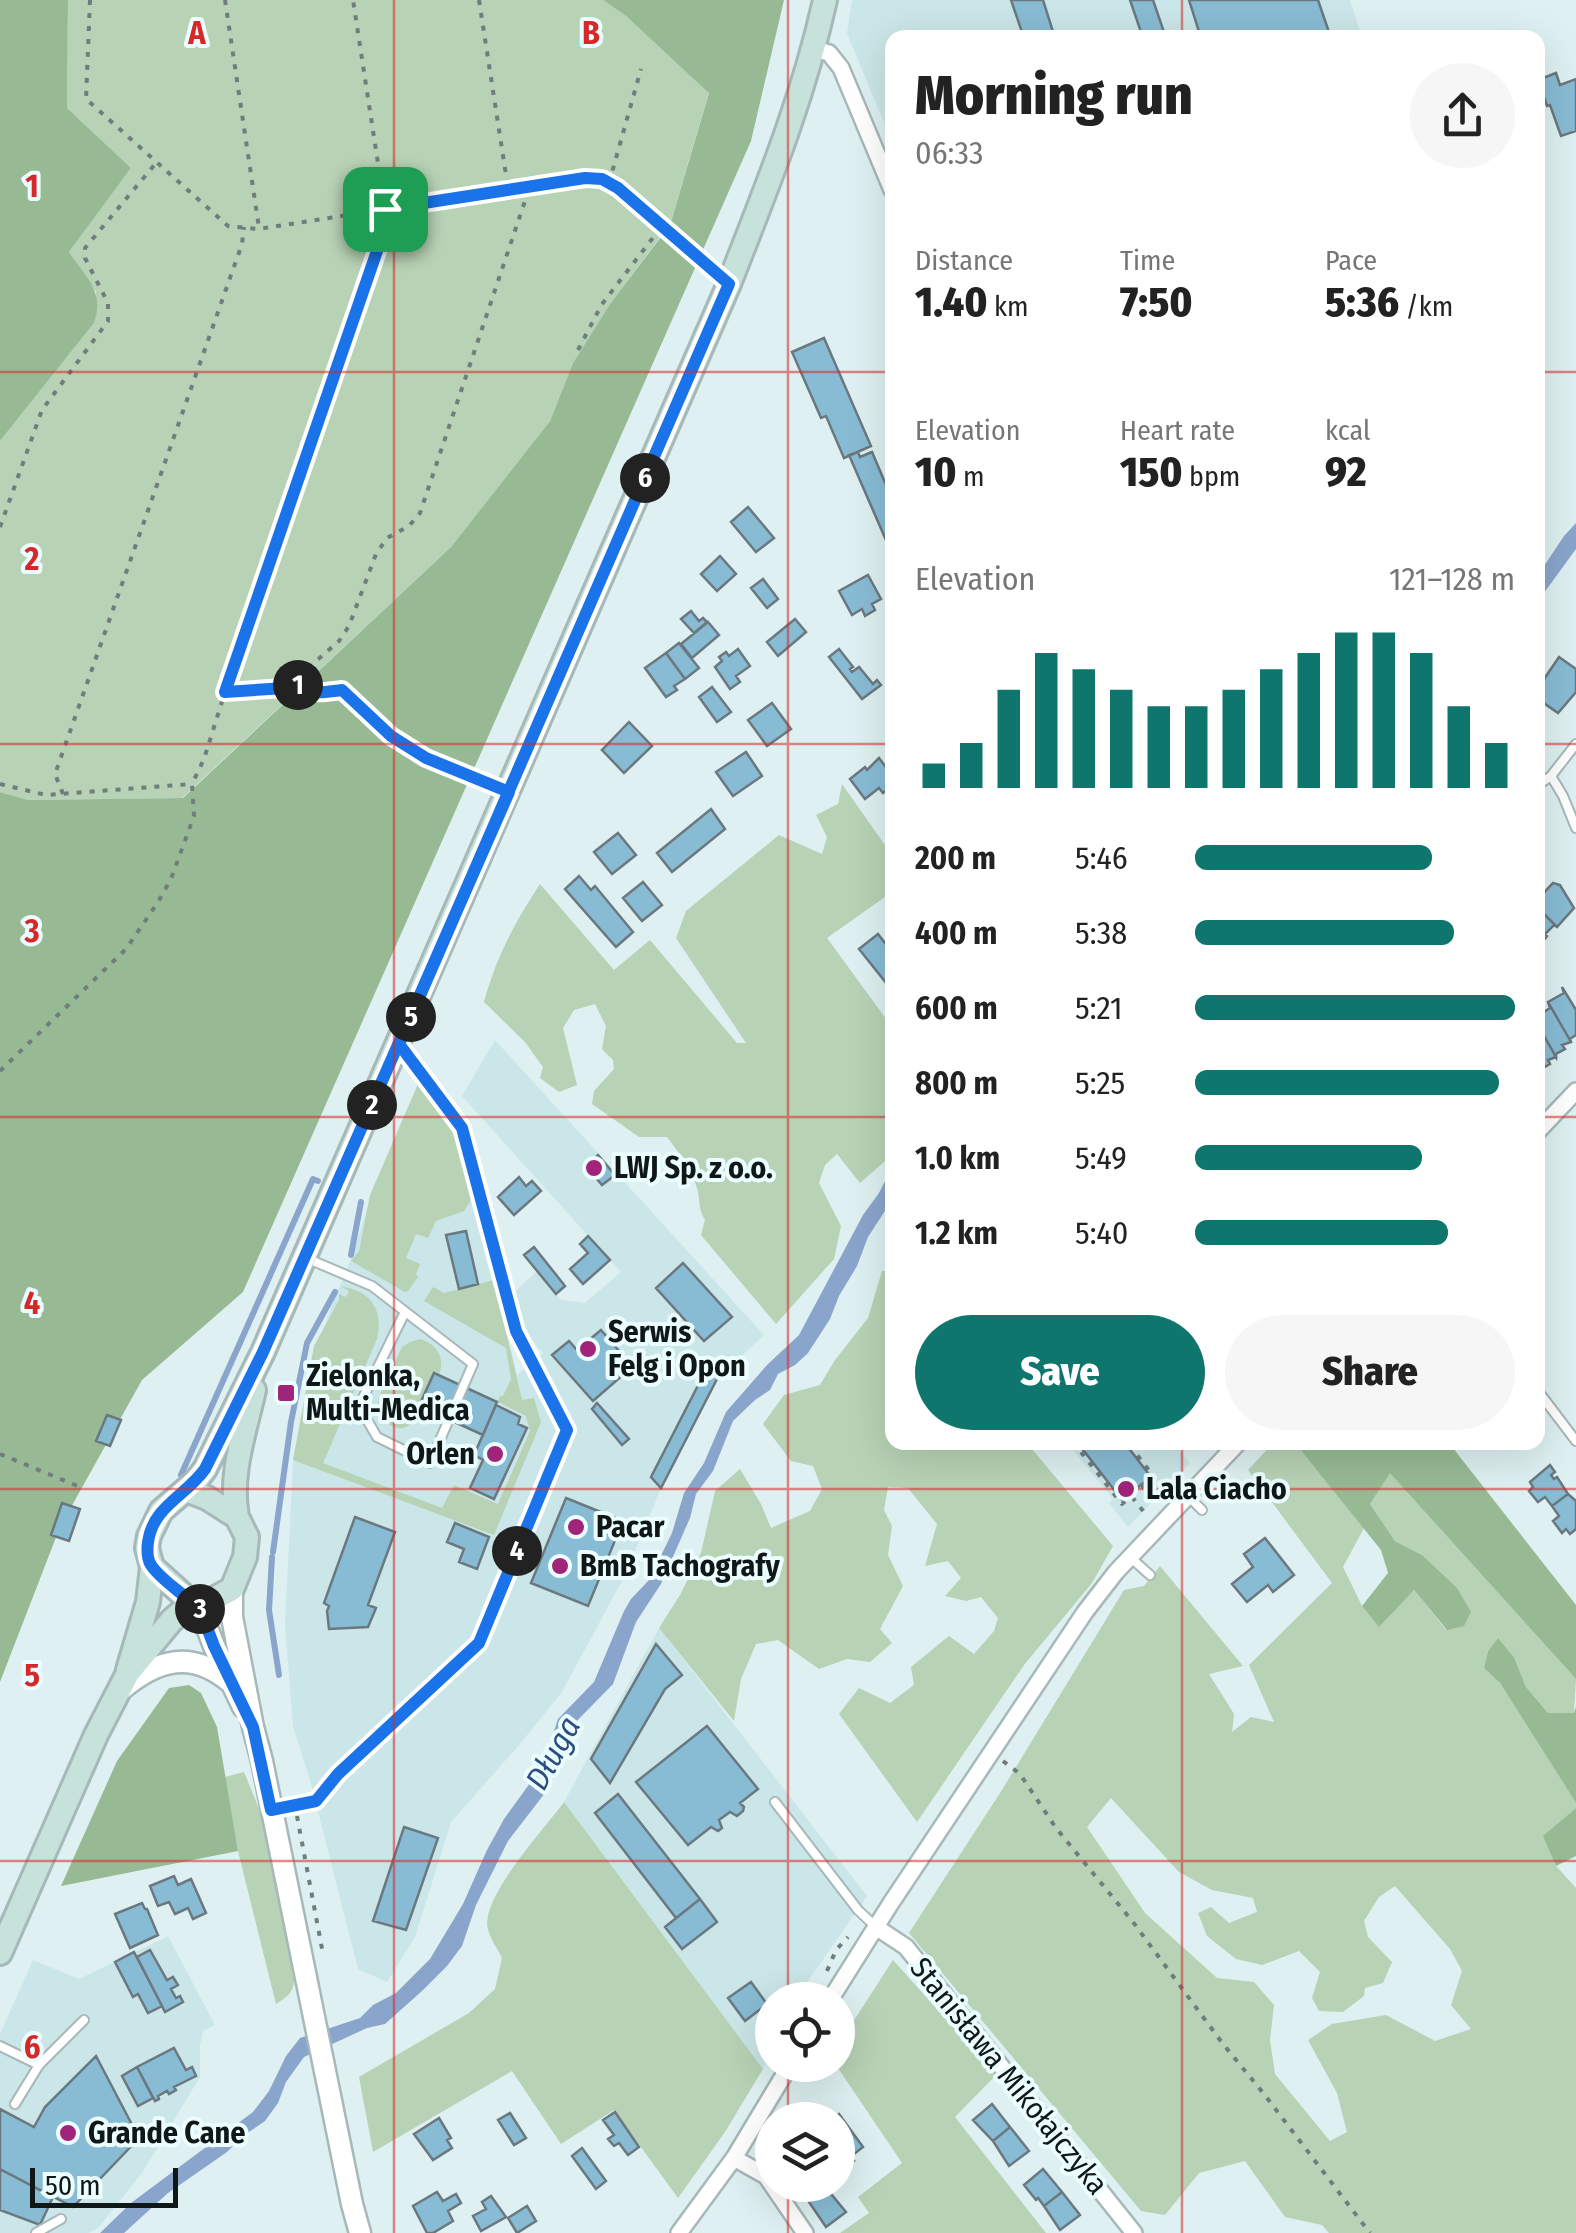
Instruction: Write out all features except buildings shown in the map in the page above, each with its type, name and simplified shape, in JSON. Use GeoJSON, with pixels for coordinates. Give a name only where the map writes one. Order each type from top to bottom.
{"type":"FeatureCollection","features":[{"type":"Feature","properties":{"kind":"main road"},"geometry":{"type":"LineString","coordinates":[[0,1952],[122,1684],[148,1602],[152,1567],[147,1548],[153,1523],[168,1503],[205,1469],[263,1352],[399,1044],[729,284],[782,150],[825,0]]}},
{"type":"Feature","properties":{"kind":"main road"},"geometry":{"type":"LineString","coordinates":[[122,1684],[172,1620],[195,1603],[214,1600],[232,1589],[248,1547],[234,1503],[235,1472],[263,1352]]}},
{"type":"Feature","properties":{"kind":"main road"},"geometry":{"type":"LineString","coordinates":[[186,1490],[237,1516]]}},
{"type":"Feature","properties":{"kind":"main road"},"geometry":{"type":"LineString","coordinates":[[152,1567],[195,1603]]}},
{"type":"Feature","properties":{"kind":"street"},"geometry":{"type":"LineString","coordinates":[[814,49],[829,53],[841,68],[885,173]]}},
{"type":"Feature","properties":{"kind":"street"},"geometry":{"type":"LineString","coordinates":[[1545,1124],[1576,1092]]}},
{"type":"Feature","properties":{"kind":"street"},"geometry":{"type":"LineString","coordinates":[[841,1982],[1086,1612],[1130,1557],[1231,1450]]}},
{"type":"Feature","properties":{"kind":"street"},"geometry":{"type":"LineString","coordinates":[[232,1589],[232,1617],[253,1727],[360,2233]]}},
{"type":"Feature","properties":{"kind":"street"},"geometry":{"type":"LineString","coordinates":[[195,1603],[253,1727]]}},
{"type":"Feature","properties":{"kind":"street"},"geometry":{"type":"LineString","coordinates":[[122,1684],[151,1668],[178,1662],[206,1666],[232,1683]]}},
{"type":"Feature","properties":{"kind":"street","name":"Stanisława Mikołajczyka"},"geometry":{"type":"LineString","coordinates":[[876,1927],[906,1947],[1134,2233]]}},
{"type":"Feature","properties":{"kind":"street"},"geometry":{"type":"LineString","coordinates":[[679,2233],[734,2158],[780,2082]]}},
{"type":"Feature","properties":{"kind":"street"},"geometry":{"type":"LineString","coordinates":[[734,2158],[766,2176],[805,2233]]}},
{"type":"Feature","properties":{"kind":"lane"},"geometry":{"type":"LineString","coordinates":[[1545,780],[1576,744]]}},
{"type":"Feature","properties":{"kind":"lane"},"geometry":{"type":"LineString","coordinates":[[1550,776],[1576,828]]}},
{"type":"Feature","properties":{"kind":"lane"},"geometry":{"type":"LineString","coordinates":[[271,1810],[316,1801],[338,1774],[479,1643],[567,1430],[516,1331],[462,1128],[399,1044]]}},
{"type":"Feature","properties":{"kind":"lane"},"geometry":{"type":"LineString","coordinates":[[305,1257],[372,1286],[472,1364],[430,1463],[377,1437],[360,1406],[405,1312]]}},
{"type":"Feature","properties":{"kind":"lane"},"geometry":{"type":"LineString","coordinates":[[1545,1400],[1576,1441]]}},
{"type":"Feature","properties":{"kind":"lane"},"geometry":{"type":"LineString","coordinates":[[1188,1496],[1202,1510]]}},
{"type":"Feature","properties":{"kind":"lane"},"geometry":{"type":"LineString","coordinates":[[1130,1557],[1150,1575]]}},
{"type":"Feature","properties":{"kind":"lane"},"geometry":{"type":"LineString","coordinates":[[775,1802],[858,1910],[876,1927]]}},
{"type":"Feature","properties":{"kind":"lane"},"geometry":{"type":"LineString","coordinates":[[14,2104],[39,2065],[84,2020]]}},
{"type":"Feature","properties":{"kind":"lane"},"geometry":{"type":"LineString","coordinates":[[0,2046],[39,2065]]}},
{"type":"Feature","properties":{"kind":"lane"},"geometry":{"type":"LineString","coordinates":[[36,2233],[61,2219]]}},
{"type":"Feature","properties":{"kind":"path"},"geometry":{"type":"LineString","coordinates":[[90,0],[86,99],[228,226],[260,228],[585,178],[602,179],[618,188],[729,284]]}},
{"type":"Feature","properties":{"kind":"path"},"geometry":{"type":"LineString","coordinates":[[225,0],[260,228]]}},
{"type":"Feature","properties":{"kind":"path"},"geometry":{"type":"LineString","coordinates":[[0,1071],[126,948],[170,879],[194,816],[192,784],[204,759],[387,222],[353,0]]}},
{"type":"Feature","properties":{"kind":"path"},"geometry":{"type":"LineString","coordinates":[[479,0],[508,190]]}},
{"type":"Feature","properties":{"kind":"path"},"geometry":{"type":"LineString","coordinates":[[609,183],[641,69]]}},
{"type":"Feature","properties":{"kind":"path"},"geometry":{"type":"LineString","coordinates":[[0,527],[42,410],[108,321],[108,303],[85,258],[86,248],[156,164]]}},
{"type":"Feature","properties":{"kind":"path"},"geometry":{"type":"LineString","coordinates":[[225,692],[285,688],[339,641],[349,626],[376,554],[388,538],[420,513],[529,187]]}},
{"type":"Feature","properties":{"kind":"path"},"geometry":{"type":"LineString","coordinates":[[578,350],[602,304],[662,226]]}},
{"type":"Feature","properties":{"kind":"path"},"geometry":{"type":"LineString","coordinates":[[63,794],[56,774],[242,244],[244,227]]}},
{"type":"Feature","properties":{"kind":"path"},"geometry":{"type":"LineString","coordinates":[[295,681],[310,694],[342,690],[391,736],[426,758],[509,792]]}},
{"type":"Feature","properties":{"kind":"path"},"geometry":{"type":"LineString","coordinates":[[0,784],[46,795],[192,784]]}},
{"type":"Feature","properties":{"kind":"path"},"geometry":{"type":"LineString","coordinates":[[1080,1450],[1122,1504],[1154,1476],[1133,1450]]}},
{"type":"Feature","properties":{"kind":"path"},"geometry":{"type":"LineString","coordinates":[[0,1454],[80,1486]]}},
{"type":"Feature","properties":{"kind":"path"},"geometry":{"type":"LineString","coordinates":[[1132,1496],[1148,1517]]}},
{"type":"Feature","properties":{"kind":"path"},"geometry":{"type":"LineString","coordinates":[[991,1752],[1020,1774],[1056,1828],[1370,2233]]}},
{"type":"Feature","properties":{"kind":"path"},"geometry":{"type":"LineString","coordinates":[[295,1805],[324,1955]]}},
{"type":"Feature","properties":{"kind":"path"},"geometry":{"type":"LineString","coordinates":[[826,1973],[836,1950],[850,1935]]}},
{"type":"Feature","properties":{"kind":"shaded area"},"geometry":{"type":"Polygon","coordinates":[[[852,0],[1350,0],[1360,30],[885,30],[885,125],[847,33],[852,0]]]}},
{"type":"Feature","properties":{"kind":"shaded area"},"geometry":{"type":"Polygon","coordinates":[[[495,1040],[764,1335],[717,1379],[661,1488],[625,1575],[562,1692],[451,1822],[415,1937],[387,1982],[358,1969],[293,1726],[285,1625],[293,1460],[312,1366],[377,1179],[474,1200],[517,1375],[543,1353],[519,1325],[512,1294],[537,1271],[561,1300],[585,1303],[621,1272],[462,1096],[495,1040]]]}},
{"type":"Feature","properties":{"kind":"shaded area"},"geometry":{"type":"Polygon","coordinates":[[[1073,1450],[1179,1450],[1190,1463],[1128,1527],[1109,1503],[1113,1499],[1073,1450]]]}},
{"type":"Feature","properties":{"kind":"shaded area"},"geometry":{"type":"Polygon","coordinates":[[[659,1628],[867,1896],[807,1982],[755,1982],[755,2058],[564,1802],[659,1628]]]}},
{"type":"Feature","properties":{"kind":"shaded area"},"geometry":{"type":"Polygon","coordinates":[[[168,1936],[215,2025],[203,2031],[200,2077],[142,2173],[98,2228],[89,2233],[0,2233],[0,2034],[33,1960],[79,1979],[168,1936]]]}},
{"type":"Feature","properties":{"kind":"green space"},"geometry":{"type":"Polygon","coordinates":[[[0,0],[68,0],[67,108],[131,168],[69,252],[95,293],[94,323],[0,441],[0,0]]]}},
{"type":"Feature","properties":{"kind":"green space"},"geometry":{"type":"Polygon","coordinates":[[[68,0],[603,0],[709,92],[670,224],[610,304],[573,363],[550,421],[451,547],[182,798],[28,800],[0,792],[0,441],[94,323],[96,292],[69,252],[131,168],[67,108],[68,0]]]}},
{"type":"Feature","properties":{"kind":"green space"},"geometry":{"type":"Polygon","coordinates":[[[603,0],[784,0],[751,141],[243,1292],[142,1380],[60,1527],[0,1682],[0,792],[28,800],[183,798],[451,547],[550,421],[573,363],[610,304],[670,225],[709,93],[626,16],[603,0]]]}},
{"type":"Feature","properties":{"kind":"green space"},"geometry":{"type":"Polygon","coordinates":[[[842,784],[885,845],[885,897],[827,938],[885,1017],[885,1161],[860,1183],[837,1154],[825,1165],[819,1183],[841,1226],[834,1259],[776,1324],[701,1235],[705,1220],[695,1181],[667,1137],[639,1137],[592,1104],[594,1091],[614,1069],[613,1060],[602,1049],[606,1026],[595,1004],[574,1010],[563,1028],[577,1085],[559,1092],[540,1078],[543,1067],[525,1042],[484,1002],[507,940],[540,884],[614,970],[650,940],[737,1043],[746,1043],[676,938],[686,911],[779,835],[822,854],[827,837],[816,815],[838,804],[842,784]]]}},
{"type":"Feature","properties":{"kind":"green space"},"geometry":{"type":"Polygon","coordinates":[[[421,1077],[447,1117],[474,1195],[464,1211],[436,1221],[428,1238],[416,1234],[406,1258],[420,1264],[418,1277],[405,1292],[351,1261],[359,1251],[370,1195],[421,1077]]]}},
{"type":"Feature","properties":{"kind":"green space"},"geometry":{"type":"Polygon","coordinates":[[[885,1271],[885,1450],[1033,1450],[1113,1546],[1092,1583],[1024,1665],[917,1822],[839,1714],[859,1688],[890,1703],[914,1685],[911,1667],[949,1636],[974,1654],[994,1631],[998,1618],[981,1597],[966,1601],[945,1596],[961,1578],[948,1561],[925,1566],[937,1524],[908,1488],[888,1487],[884,1510],[892,1526],[888,1555],[903,1586],[880,1629],[892,1643],[870,1662],[847,1659],[819,1669],[778,1640],[756,1644],[741,1679],[734,1721],[659,1628],[701,1553],[715,1491],[740,1469],[771,1528],[810,1511],[822,1489],[813,1466],[791,1461],[763,1424],[784,1395],[820,1385],[868,1318],[885,1271]]]}},
{"type":"Feature","properties":{"kind":"green space"},"geometry":{"type":"Polygon","coordinates":[[[494,1280],[522,1400],[534,1398],[541,1422],[494,1535],[293,1460],[314,1346],[339,1294],[346,1297],[349,1291],[342,1287],[352,1289],[373,1304],[379,1329],[323,1463],[442,1508],[454,1485],[498,1504],[530,1431],[526,1416],[498,1402],[511,1379],[506,1348],[424,1301],[433,1287],[444,1293],[494,1280]]]}},
{"type":"Feature","properties":{"kind":"green space"},"geometry":{"type":"Polygon","coordinates":[[[420,1339],[437,1351],[441,1369],[418,1417],[399,1428],[381,1418],[379,1397],[402,1347],[420,1339]]]}},
{"type":"Feature","properties":{"kind":"green space"},"geometry":{"type":"Polygon","coordinates":[[[1267,1450],[1301,1450],[1364,1528],[1343,1567],[1362,1606],[1379,1626],[1414,1590],[1446,1630],[1422,1555],[1395,1541],[1370,1504],[1390,1472],[1576,1679],[1574,1713],[1548,1713],[1526,1687],[1514,1657],[1498,1638],[1488,1651],[1484,1668],[1500,1683],[1576,1803],[1576,1808],[1544,1836],[1556,1866],[1576,1888],[1576,2233],[1329,2233],[1322,2225],[1285,2217],[1245,2161],[1199,2173],[1165,2215],[1141,2211],[909,1933],[1124,1590],[1144,1586],[1160,1566],[1243,1666],[1209,1674],[1234,1714],[1232,1732],[1251,1717],[1274,1722],[1249,1665],[1332,1583],[1248,1470],[1267,1450]],[[1111,1798],[1087,1827],[1145,1913],[1217,1978],[1254,1982],[1274,2005],[1270,2040],[1275,2074],[1330,2141],[1347,2132],[1337,2093],[1308,2040],[1332,2024],[1386,2015],[1435,2041],[1471,2029],[1451,2005],[1462,1971],[1450,1949],[1395,1886],[1379,1897],[1364,1921],[1368,1937],[1392,1962],[1383,1983],[1365,1988],[1364,1996],[1343,2012],[1319,2011],[1312,1998],[1320,1972],[1299,1951],[1262,1965],[1236,1959],[1207,1936],[1198,1913],[1211,1907],[1229,1923],[1257,1912],[1253,1898],[1212,1890],[1179,1872],[1111,1798]]]}},
{"type":"Feature","properties":{"kind":"green space"},"geometry":{"type":"Polygon","coordinates":[[[1301,1450],[1454,1450],[1576,1605],[1576,1679],[1390,1473],[1370,1504],[1395,1541],[1422,1555],[1457,1588],[1471,1612],[1464,1626],[1447,1630],[1414,1590],[1379,1627],[1362,1606],[1388,1573],[1381,1550],[1301,1450]]]}},
{"type":"Feature","properties":{"kind":"green space"},"geometry":{"type":"Polygon","coordinates":[[[1498,1638],[1514,1657],[1526,1687],[1548,1713],[1574,1713],[1576,1707],[1576,1803],[1500,1683],[1484,1668],[1488,1651],[1498,1638]]]}},
{"type":"Feature","properties":{"kind":"green space"},"geometry":{"type":"Polygon","coordinates":[[[189,1685],[201,1693],[217,1727],[238,1851],[61,1886],[117,1761],[169,1688],[189,1685]]]}},
{"type":"Feature","properties":{"kind":"green space"},"geometry":{"type":"Polygon","coordinates":[[[244,1772],[264,1821],[294,1975],[290,1992],[276,2004],[238,1851],[225,1777],[244,1772]]]}},
{"type":"Feature","properties":{"kind":"green space"},"geometry":{"type":"Polygon","coordinates":[[[564,1802],[755,2058],[755,2082],[678,2198],[614,2110],[561,2144],[512,2071],[373,2152],[359,2077],[469,2013],[495,1989],[502,1958],[488,1929],[488,1916],[516,1864],[564,1802]]]}},
{"type":"Feature","properties":{"kind":"green space"},"geometry":{"type":"Polygon","coordinates":[[[1576,1808],[1576,1856],[1556,1866],[1543,1836],[1576,1808]]]}},
{"type":"Feature","properties":{"kind":"green space"},"geometry":{"type":"Polygon","coordinates":[[[893,1960],[996,2075],[955,2117],[1046,2233],[840,2233],[869,2213],[858,2197],[902,2163],[847,2082],[855,2082],[855,2019],[893,1960]]]}},
{"type":"Feature","properties":{"kind":"water"},"geometry":{"type":"Polygon","coordinates":[[[1576,523],[1576,549],[1545,591],[1545,564],[1576,523]]]}},
{"type":"Feature","properties":{"kind":"water","name":"Długa"},"geometry":{"type":"Polygon","coordinates":[[[885,1181],[885,1211],[868,1237],[830,1319],[808,1353],[778,1374],[770,1390],[733,1421],[713,1471],[696,1494],[690,1518],[661,1584],[636,1622],[613,1684],[569,1729],[545,1793],[508,1841],[476,1905],[462,1946],[447,1966],[385,2024],[367,2028],[304,2057],[265,2121],[227,2152],[168,2193],[124,2233],[100,2233],[131,2203],[253,2112],[300,2038],[360,2018],[373,2005],[396,1993],[430,1959],[463,1904],[504,1819],[543,1765],[558,1719],[594,1682],[624,1611],[649,1580],[672,1533],[684,1493],[704,1463],[726,1412],[799,1335],[863,1215],[885,1181]]]}},
{"type":"Feature","properties":{"kind":"waterway"},"geometry":{"type":"LineString","coordinates":[[181,1475],[313,1179],[318,1181]]}},
{"type":"Feature","properties":{"kind":"waterway"},"geometry":{"type":"LineString","coordinates":[[351,1255],[361,1202]]}},
{"type":"Feature","properties":{"kind":"waterway"},"geometry":{"type":"LineString","coordinates":[[273,1552],[291,1422],[307,1343],[335,1292]]}},
{"type":"Feature","properties":{"kind":"waterway"},"geometry":{"type":"LineString","coordinates":[[272,1557],[269,1610],[279,1675]]}},
{"type":"Feature","properties":{"kind":"place","name":"LWJ Sp. z o.o."},"geometry":{"type":"Point","coordinates":[594,1168]}},
{"type":"Feature","properties":{"kind":"place","name":"Serwis Felg i Opon"},"geometry":{"type":"Point","coordinates":[588,1349]}},
{"type":"Feature","properties":{"kind":"place","name":"Zielonka, Multi-Medica"},"geometry":{"type":"Point","coordinates":[286,1393]}},
{"type":"Feature","properties":{"kind":"place","name":"Orlen"},"geometry":{"type":"Point","coordinates":[495,1454]}},
{"type":"Feature","properties":{"kind":"place","name":"Lala Ciacho"},"geometry":{"type":"Point","coordinates":[1126,1489]}},
{"type":"Feature","properties":{"kind":"place","name":"Pacar"},"geometry":{"type":"Point","coordinates":[576,1527]}},
{"type":"Feature","properties":{"kind":"place","name":"BmB Tachografy"},"geometry":{"type":"Point","coordinates":[560,1566]}},
{"type":"Feature","properties":{"kind":"place","name":"Grande Cane"},"geometry":{"type":"Point","coordinates":[68,2133]}},
{"type":"Feature","properties":{"kind":"route"},"geometry":{"type":"LineString","coordinates":[[385,209],[387,222],[225,692],[285,688],[295,681],[310,694],[342,690],[391,736],[426,758],[509,792],[263,1352],[205,1469],[161,1511],[149,1536],[147,1548],[152,1567],[198,1604],[253,1727],[271,1810],[316,1801],[338,1774],[479,1643],[567,1430],[516,1331],[462,1128],[399,1044],[509,792],[729,284],[618,188],[602,179],[585,178],[385,209]]}}]}
